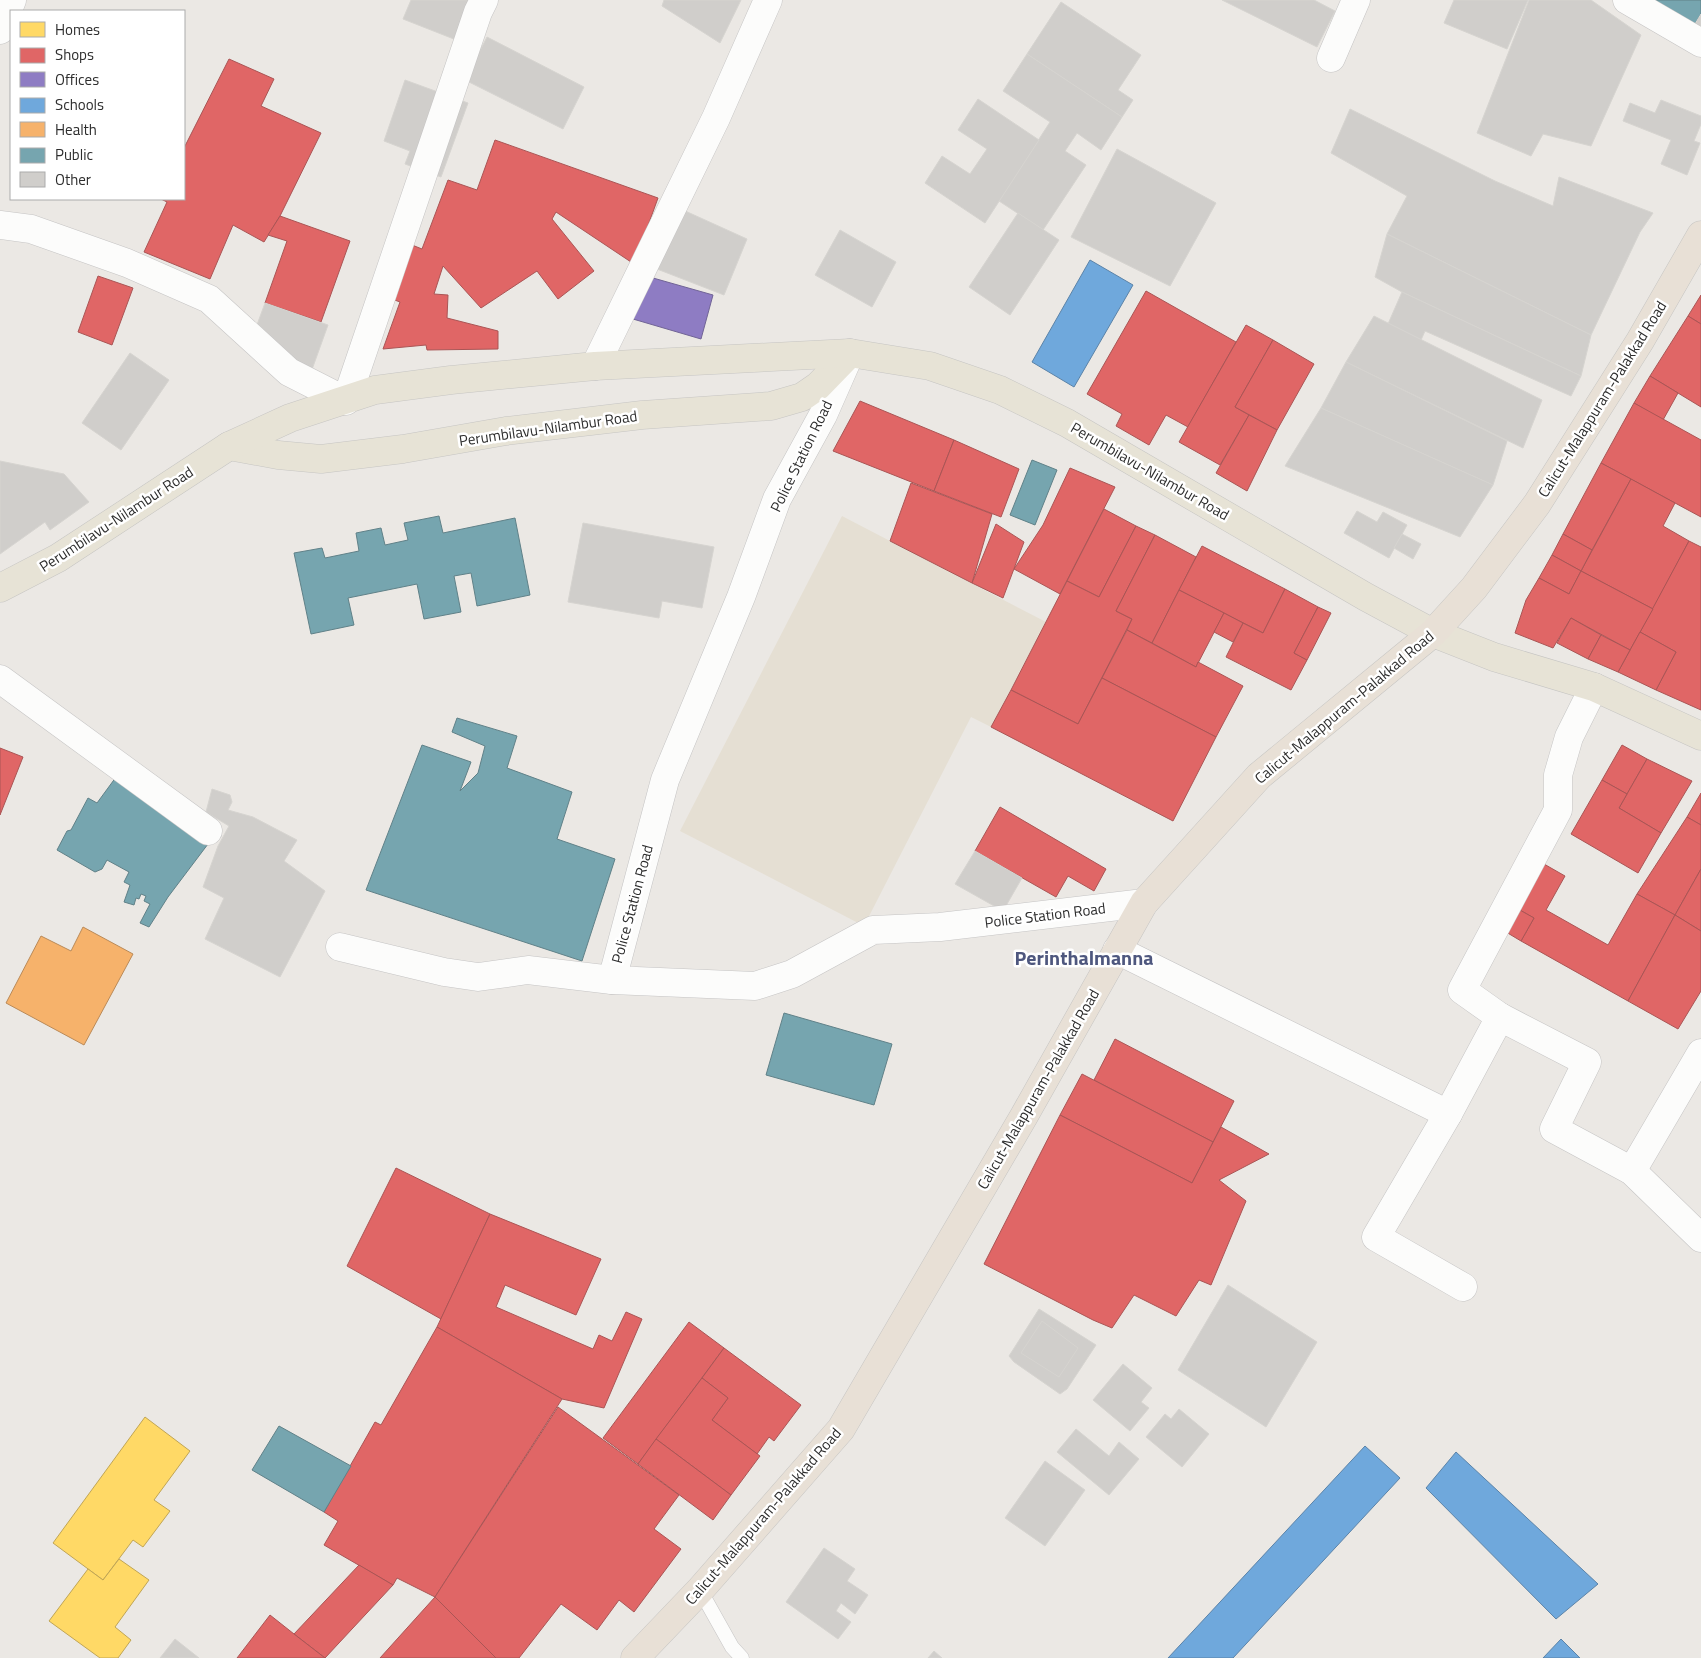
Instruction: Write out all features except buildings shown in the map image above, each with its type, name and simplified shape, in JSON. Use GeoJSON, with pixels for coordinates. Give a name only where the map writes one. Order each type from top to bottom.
{"type":"FeatureCollection","features":[{"type":"Feature","properties":{"kind":"highway","name":"Calicut-Malappuram-Palakkad Road"},"geometry":{"type":"LineString","coordinates":[[634,1658],[700,1590],[841,1429],[1024,1116],[1144,903],[1259,776],[1433,633],[1474,588],[1537,504],[1640,341],[1701,235]]}},
{"type":"Feature","properties":{"kind":"main road","name":"Perumbilavu-Nilambur Road"},"geometry":{"type":"LineString","coordinates":[[229,446],[278,455],[321,459],[403,449],[536,428],[642,415],[771,406],[802,397],[818,386],[850,353]]}},
{"type":"Feature","properties":{"kind":"main road","name":"Perumbilavu-Nilambur Road"},"geometry":{"type":"LineString","coordinates":[[0,588],[58,558],[229,446],[290,418],[375,390],[595,366],[850,353],[930,366],[1000,390],[1067,423],[1366,597],[1433,633],[1494,657],[1594,687],[1701,736]]}},
{"type":"Feature","properties":{"kind":"street"},"geometry":{"type":"LineString","coordinates":[[0,30],[12,0]]}},
{"type":"Feature","properties":{"kind":"street"},"geometry":{"type":"LineString","coordinates":[[0,225],[31,229],[128,263],[209,299],[289,372],[346,400],[478,12],[484,0]]}},
{"type":"Feature","properties":{"kind":"street"},"geometry":{"type":"LineString","coordinates":[[595,366],[716,118],[768,0]]}},
{"type":"Feature","properties":{"kind":"street"},"geometry":{"type":"LineString","coordinates":[[1331,58],[1356,0]]}},
{"type":"Feature","properties":{"kind":"street"},"geometry":{"type":"LineString","coordinates":[[1627,0],[1701,43]]}},
{"type":"Feature","properties":{"kind":"street","name":"Police Station Road"},"geometry":{"type":"LineString","coordinates":[[850,353],[823,414],[778,499],[741,597],[665,780],[612,980],[755,986],[792,974],[873,930],[940,927],[1144,903]]}},
{"type":"Feature","properties":{"kind":"street"},"geometry":{"type":"LineString","coordinates":[[0,679],[208,831]]}},
{"type":"Feature","properties":{"kind":"street"},"geometry":{"type":"LineString","coordinates":[[1594,687],[1569,737],[1558,775],[1558,810],[1462,990],[1500,1017],[1587,1062],[1554,1129],[1632,1171],[1701,1238]]}},
{"type":"Feature","properties":{"kind":"street"},"geometry":{"type":"LineString","coordinates":[[340,946],[444,972],[478,977],[528,970],[612,980]]}},
{"type":"Feature","properties":{"kind":"street"},"geometry":{"type":"LineString","coordinates":[[1117,950],[1448,1114]]}},
{"type":"Feature","properties":{"kind":"street"},"geometry":{"type":"LineString","coordinates":[[1463,1287],[1376,1237],[1448,1114],[1500,1017]]}},
{"type":"Feature","properties":{"kind":"street"},"geometry":{"type":"LineString","coordinates":[[1632,1171],[1701,1053]]}},
{"type":"Feature","properties":{"kind":"lane"},"geometry":{"type":"LineString","coordinates":[[700,1590],[732,1647],[742,1658]]}},
{"type":"Feature","properties":{"kind":"shaded area"},"geometry":{"type":"Polygon","coordinates":[[[842,516],[1046,622],[991,727],[971,717],[864,926],[680,831],[842,516]]]}},
{"type":"Feature","properties":{"kind":"district","name":"Perinthalmanna"},"geometry":{"type":"Point","coordinates":[1084,957]}}]}
